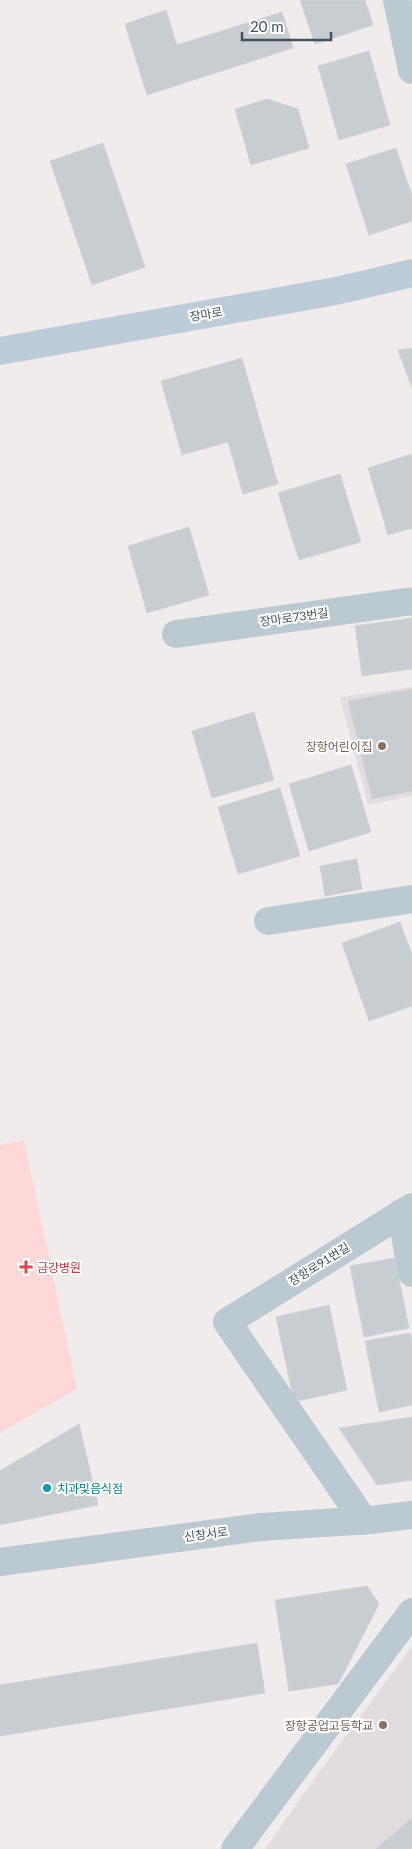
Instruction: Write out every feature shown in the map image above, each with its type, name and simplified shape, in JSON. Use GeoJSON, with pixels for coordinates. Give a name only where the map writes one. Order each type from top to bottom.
{"type":"FeatureCollection","features":[{"type":"Feature","properties":{"kind":"main road","name":"장마로"},"geometry":{"type":"LineString","coordinates":[[0,351],[336,291],[412,273]]}},
{"type":"Feature","properties":{"kind":"street"},"geometry":{"type":"LineString","coordinates":[[403,7],[412,70]]}},
{"type":"Feature","properties":{"kind":"street","name":"장마로73번길"},"geometry":{"type":"LineString","coordinates":[[176,634],[412,601]]}},
{"type":"Feature","properties":{"kind":"street"},"geometry":{"type":"LineString","coordinates":[[268,921],[412,899]]}},
{"type":"Feature","properties":{"kind":"street"},"geometry":{"type":"LineString","coordinates":[[406,1210],[412,1274]]}},
{"type":"Feature","properties":{"kind":"street","name":"장항로91번길"},"geometry":{"type":"LineString","coordinates":[[364,1521],[227,1322],[406,1210]]}},
{"type":"Feature","properties":{"kind":"street","name":"신창서로"},"geometry":{"type":"LineString","coordinates":[[0,1562],[261,1527],[364,1521],[412,1515]]}},
{"type":"Feature","properties":{"kind":"street"},"geometry":{"type":"LineString","coordinates":[[235,1849],[412,1612]]}},
{"type":"Feature","properties":{"kind":"shaded area","name":"장항어린이집"},"geometry":{"type":"Polygon","coordinates":[[[412,687],[412,796],[368,805],[340,697],[412,687]]]}},
{"type":"Feature","properties":{"kind":"shaded area","name":"금강병원"},"geometry":{"type":"Polygon","coordinates":[[[24,1140],[77,1389],[0,1433],[0,1145],[24,1140]]]}},
{"type":"Feature","properties":{"kind":"shaded area","name":"장항공업고등학교"},"geometry":{"type":"Polygon","coordinates":[[[412,1646],[412,1849],[265,1849],[307,1789],[412,1646]]]}},
{"type":"Feature","properties":{"kind":"building"},"geometry":{"type":"Polygon","coordinates":[[[300,0],[365,0],[373,25],[315,44],[300,0]]]}},
{"type":"Feature","properties":{"kind":"building"},"geometry":{"type":"Polygon","coordinates":[[[166,10],[177,45],[282,12],[293,48],[147,95],[125,24],[166,10]]]}},
{"type":"Feature","properties":{"kind":"building"},"geometry":{"type":"Polygon","coordinates":[[[369,51],[390,125],[339,140],[318,66],[369,51]]]}},
{"type":"Feature","properties":{"kind":"building"},"geometry":{"type":"Polygon","coordinates":[[[267,99],[298,109],[309,148],[251,165],[235,109],[267,99]]]}},
{"type":"Feature","properties":{"kind":"building"},"geometry":{"type":"Polygon","coordinates":[[[103,143],[145,267],[92,285],[50,161],[103,143]]]}},
{"type":"Feature","properties":{"kind":"building"},"geometry":{"type":"Polygon","coordinates":[[[396,148],[412,196],[412,221],[369,235],[346,164],[396,148]]]}},
{"type":"Feature","properties":{"kind":"building"},"geometry":{"type":"Polygon","coordinates":[[[412,348],[412,388],[398,350],[412,348]]]}},
{"type":"Feature","properties":{"kind":"building"},"geometry":{"type":"Polygon","coordinates":[[[242,358],[278,484],[243,494],[228,442],[182,455],[161,381],[242,358]]]}},
{"type":"Feature","properties":{"kind":"building"},"geometry":{"type":"Polygon","coordinates":[[[412,454],[412,528],[388,535],[368,468],[412,454]]]}},
{"type":"Feature","properties":{"kind":"building"},"geometry":{"type":"Polygon","coordinates":[[[340,474],[361,542],[299,560],[278,493],[340,474]]]}},
{"type":"Feature","properties":{"kind":"building"},"geometry":{"type":"Polygon","coordinates":[[[189,527],[209,595],[147,613],[128,546],[189,527]]]}},
{"type":"Feature","properties":{"kind":"building"},"geometry":{"type":"Polygon","coordinates":[[[412,618],[412,669],[362,676],[355,626],[412,618]]]}},
{"type":"Feature","properties":{"kind":"building","name":"장항어린이집"},"geometry":{"type":"Polygon","coordinates":[[[412,689],[412,791],[372,799],[348,701],[412,689]]]}},
{"type":"Feature","properties":{"kind":"building"},"geometry":{"type":"Polygon","coordinates":[[[254,712],[274,780],[212,798],[192,731],[254,712]]]}},
{"type":"Feature","properties":{"kind":"building"},"geometry":{"type":"Polygon","coordinates":[[[351,765],[371,832],[309,851],[289,784],[351,765]]]}},
{"type":"Feature","properties":{"kind":"building"},"geometry":{"type":"Polygon","coordinates":[[[280,788],[300,856],[238,874],[218,807],[280,788]]]}},
{"type":"Feature","properties":{"kind":"building"},"geometry":{"type":"Polygon","coordinates":[[[357,859],[362,889],[325,896],[320,866],[357,859]]]}},
{"type":"Feature","properties":{"kind":"building"},"geometry":{"type":"Polygon","coordinates":[[[400,922],[412,955],[412,1006],[369,1021],[342,943],[400,922]]]}},
{"type":"Feature","properties":{"kind":"building"},"geometry":{"type":"Polygon","coordinates":[[[395,1258],[409,1328],[364,1337],[350,1266],[395,1258]]]}},
{"type":"Feature","properties":{"kind":"building"},"geometry":{"type":"Polygon","coordinates":[[[329,1305],[347,1390],[294,1402],[276,1317],[329,1305]]]}},
{"type":"Feature","properties":{"kind":"building"},"geometry":{"type":"Polygon","coordinates":[[[410,1333],[412,1342],[412,1405],[379,1412],[365,1341],[410,1333]]]}},
{"type":"Feature","properties":{"kind":"building"},"geometry":{"type":"Polygon","coordinates":[[[412,1417],[412,1480],[377,1485],[339,1428],[412,1417]]]}},
{"type":"Feature","properties":{"kind":"building","name":"치과및음식점"},"geometry":{"type":"Polygon","coordinates":[[[79,1424],[98,1505],[0,1525],[0,1471],[79,1424]]]}},
{"type":"Feature","properties":{"kind":"building"},"geometry":{"type":"Polygon","coordinates":[[[367,1586],[379,1604],[338,1684],[289,1691],[275,1600],[367,1586]]]}},
{"type":"Feature","properties":{"kind":"building"},"geometry":{"type":"Polygon","coordinates":[[[257,1643],[265,1693],[0,1736],[0,1685],[257,1643]]]}},
{"type":"Feature","properties":{"kind":"building"},"geometry":{"type":"Polygon","coordinates":[[[412,1818],[412,1849],[376,1849],[412,1818]]]}},
{"type":"Feature","properties":{"kind":"place","name":"장항어린이집"},"geometry":{"type":"Point","coordinates":[382,746]}},
{"type":"Feature","properties":{"kind":"place","name":"금강병원"},"geometry":{"type":"Point","coordinates":[26,1267]}},
{"type":"Feature","properties":{"kind":"place","name":"치과및음식점"},"geometry":{"type":"Point","coordinates":[47,1488]}},
{"type":"Feature","properties":{"kind":"place","name":"장항공업고등학교"},"geometry":{"type":"Point","coordinates":[383,1725]}}]}
